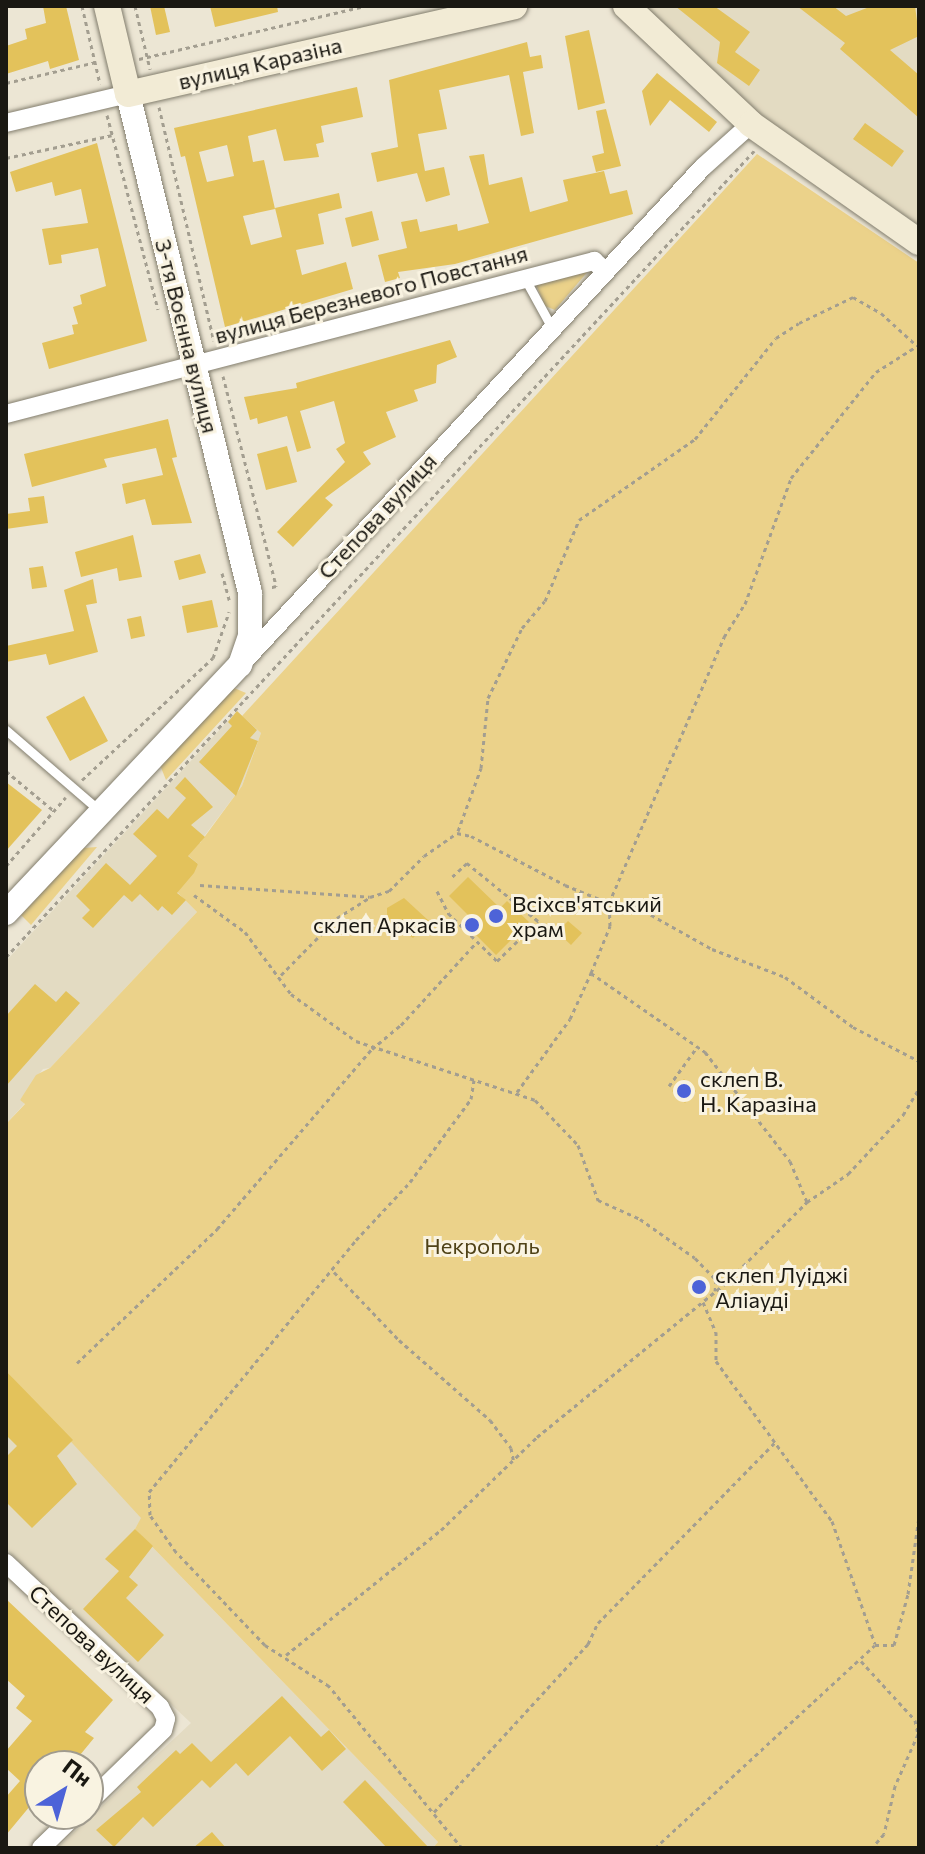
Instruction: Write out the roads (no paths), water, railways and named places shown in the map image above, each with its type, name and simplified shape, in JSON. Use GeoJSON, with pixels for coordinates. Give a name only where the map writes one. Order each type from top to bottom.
{"type":"FeatureCollection","features":[{"type":"Feature","properties":{"kind":"main road","name":"3-тя Воєнна вулиця"},"geometry":{"type":"LineString","coordinates":[[107,6],[104,64],[116,97]]}},
{"type":"Feature","properties":{"kind":"main road","name":"вулиця Каразіна"},"geometry":{"type":"LineString","coordinates":[[116,97],[514,6]]}},
{"type":"Feature","properties":{"kind":"main road"},"geometry":{"type":"LineString","coordinates":[[626,6],[751,124],[919,242]]}},
{"type":"Feature","properties":{"kind":"street","name":"вулиця Каразіна"},"geometry":{"type":"LineString","coordinates":[[6,123],[116,97]]}},
{"type":"Feature","properties":{"kind":"street","name":"3-тя Воєнна вулиця"},"geometry":{"type":"LineString","coordinates":[[116,97],[193,366],[250,636],[240,665]]}},
{"type":"Feature","properties":{"kind":"street","name":"Степова вулиця"},"geometry":{"type":"LineString","coordinates":[[6,913],[605,271],[751,124]]}},
{"type":"Feature","properties":{"kind":"street","name":"вулиця Березневого Повстання"},"geometry":{"type":"LineString","coordinates":[[6,414],[524,277],[594,261],[605,271]]}},
{"type":"Feature","properties":{"kind":"street","name":"Степова вулиця"},"geometry":{"type":"LineString","coordinates":[[6,1563],[160,1707],[166,1719],[163,1730],[104,1787]]}},
{"type":"Feature","properties":{"kind":"street"},"geometry":{"type":"LineString","coordinates":[[41,1848],[60,1830]]}},
{"type":"Feature","properties":{"kind":"lane"},"geometry":{"type":"LineString","coordinates":[[524,277],[552,328]]}},
{"type":"Feature","properties":{"kind":"lane"},"geometry":{"type":"LineString","coordinates":[[6,730],[100,811]]}},
{"type":"Feature","properties":{"kind":"place","name":"Всіхсв'ятський храм"},"geometry":{"type":"Point","coordinates":[496,916]}},
{"type":"Feature","properties":{"kind":"place","name":"склеп Аркасів"},"geometry":{"type":"Point","coordinates":[472,925]}},
{"type":"Feature","properties":{"kind":"place","name":"склеп В. Н. Каразіна"},"geometry":{"type":"Point","coordinates":[684,1091]}},
{"type":"Feature","properties":{"kind":"place","name":"склеп Луіджі Аліауді"},"geometry":{"type":"Point","coordinates":[699,1287]}},
{"type":"Feature","properties":{"kind":"park label","name":"Некрополь"},"geometry":{"type":"Point","coordinates":[482,1246]}}]}
